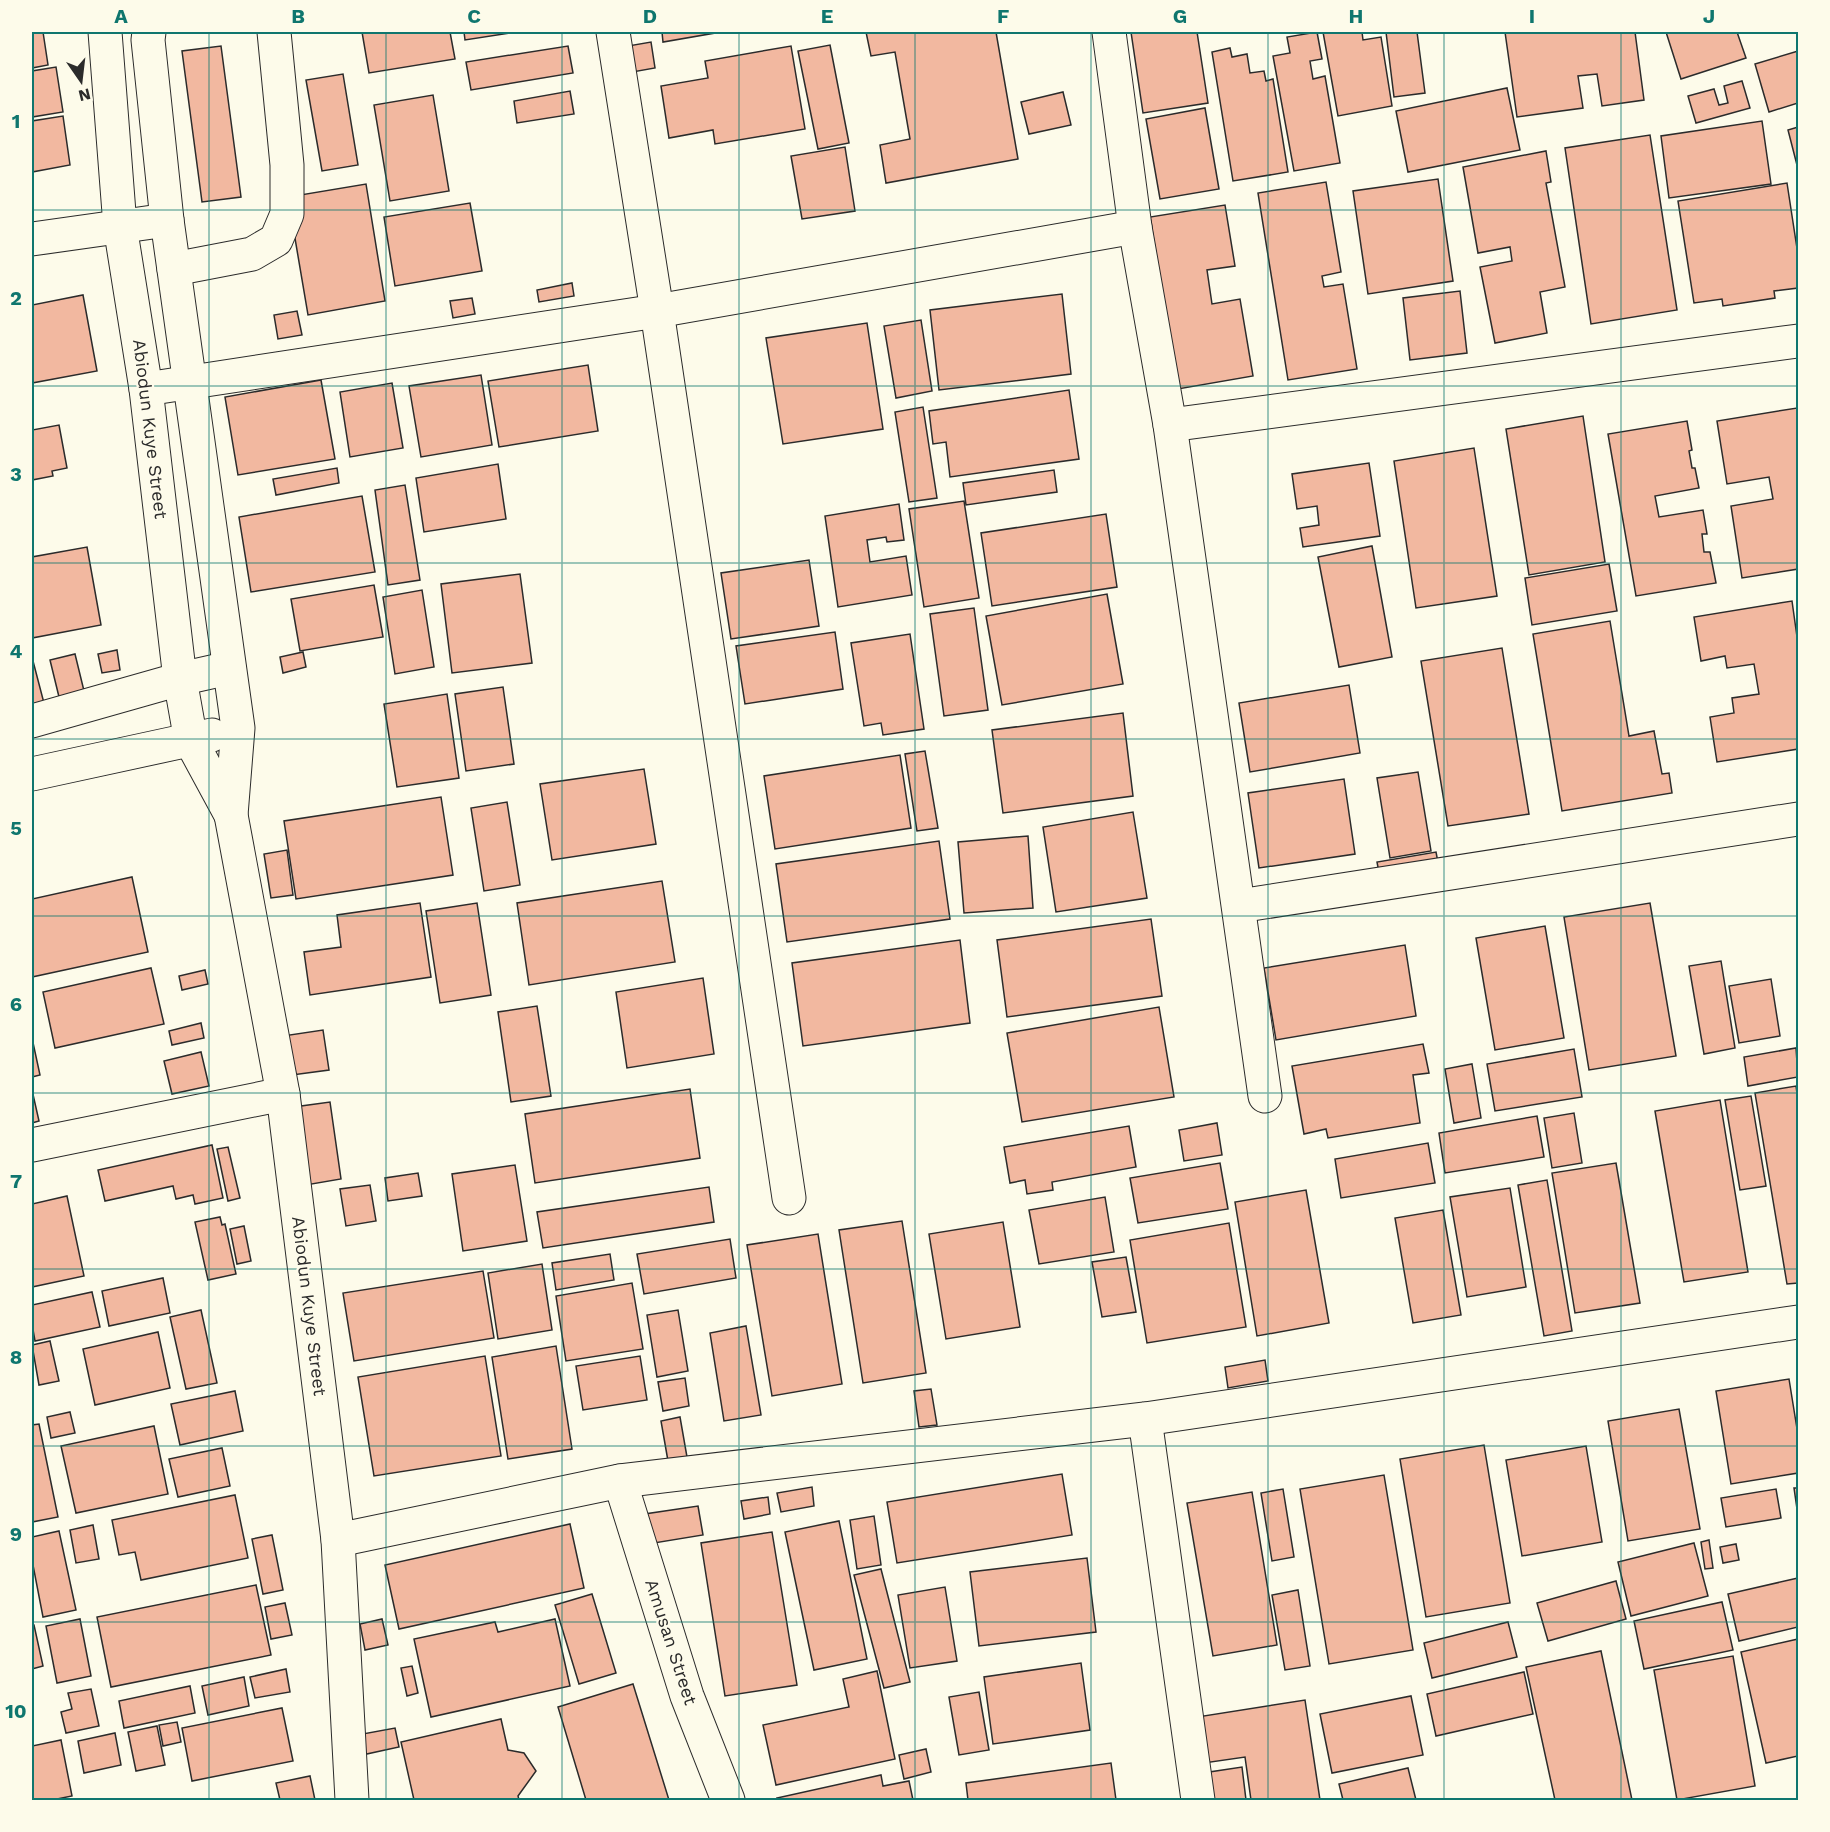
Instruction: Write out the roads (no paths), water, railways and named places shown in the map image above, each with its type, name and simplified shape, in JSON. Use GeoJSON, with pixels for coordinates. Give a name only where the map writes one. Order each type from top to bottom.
{"type":"FeatureCollection","features":[{"type":"Feature","properties":{"kind":"street","name":"Abiodun Kuye Street"},"geometry":{"type":"LineString","coordinates":[[105,32],[120,226],[147,389],[180,679],[191,741],[231,816]]}},
{"type":"Feature","properties":{"kind":"street","name":"Abiodun Kuye Street"},"geometry":{"type":"LineString","coordinates":[[149,32],[167,220],[238,728],[231,816],[283,1094],[338,1540],[352,1800]]}},
{"type":"Feature","properties":{"kind":"street"},"geometry":{"type":"LineString","coordinates":[[174,269],[252,254],[276,240],[287,214],[287,165],[274,32]]}},
{"type":"Feature","properties":{"kind":"street"},"geometry":{"type":"LineString","coordinates":[[613,32],[657,311],[789,1198]]}},
{"type":"Feature","properties":{"kind":"street"},"geometry":{"type":"LineString","coordinates":[[1109,32],[1136,227],[1170,425],[1265,1096]]}},
{"type":"Feature","properties":{"kind":"street"},"geometry":{"type":"LineString","coordinates":[[32,238],[167,220]]}},
{"type":"Feature","properties":{"kind":"street"},"geometry":{"type":"LineString","coordinates":[[147,389],[657,311],[1136,227]]}},
{"type":"Feature","properties":{"kind":"street"},"geometry":{"type":"LineString","coordinates":[[1170,425],[1798,341]]}},
{"type":"Feature","properties":{"kind":"street"},"geometry":{"type":"LineString","coordinates":[[32,721],[180,679],[229,668]]}},
{"type":"Feature","properties":{"kind":"street"},"geometry":{"type":"LineString","coordinates":[[32,774],[191,741],[238,728]]}},
{"type":"Feature","properties":{"kind":"street"},"geometry":{"type":"LineString","coordinates":[[1239,906],[1798,819]]}},
{"type":"Feature","properties":{"kind":"street"},"geometry":{"type":"LineString","coordinates":[[32,1145],[283,1094]]}},
{"type":"Feature","properties":{"kind":"street"},"geometry":{"type":"LineString","coordinates":[[338,1540],[620,1480],[1145,1419],[1798,1322]]}},
{"type":"Feature","properties":{"kind":"street"},"geometry":{"type":"LineString","coordinates":[[1145,1419],[1198,1800]]}},
{"type":"Feature","properties":{"kind":"street","name":"Amusan Street"},"geometry":{"type":"LineString","coordinates":[[620,1480],[687,1696],[728,1800]]}}]}
